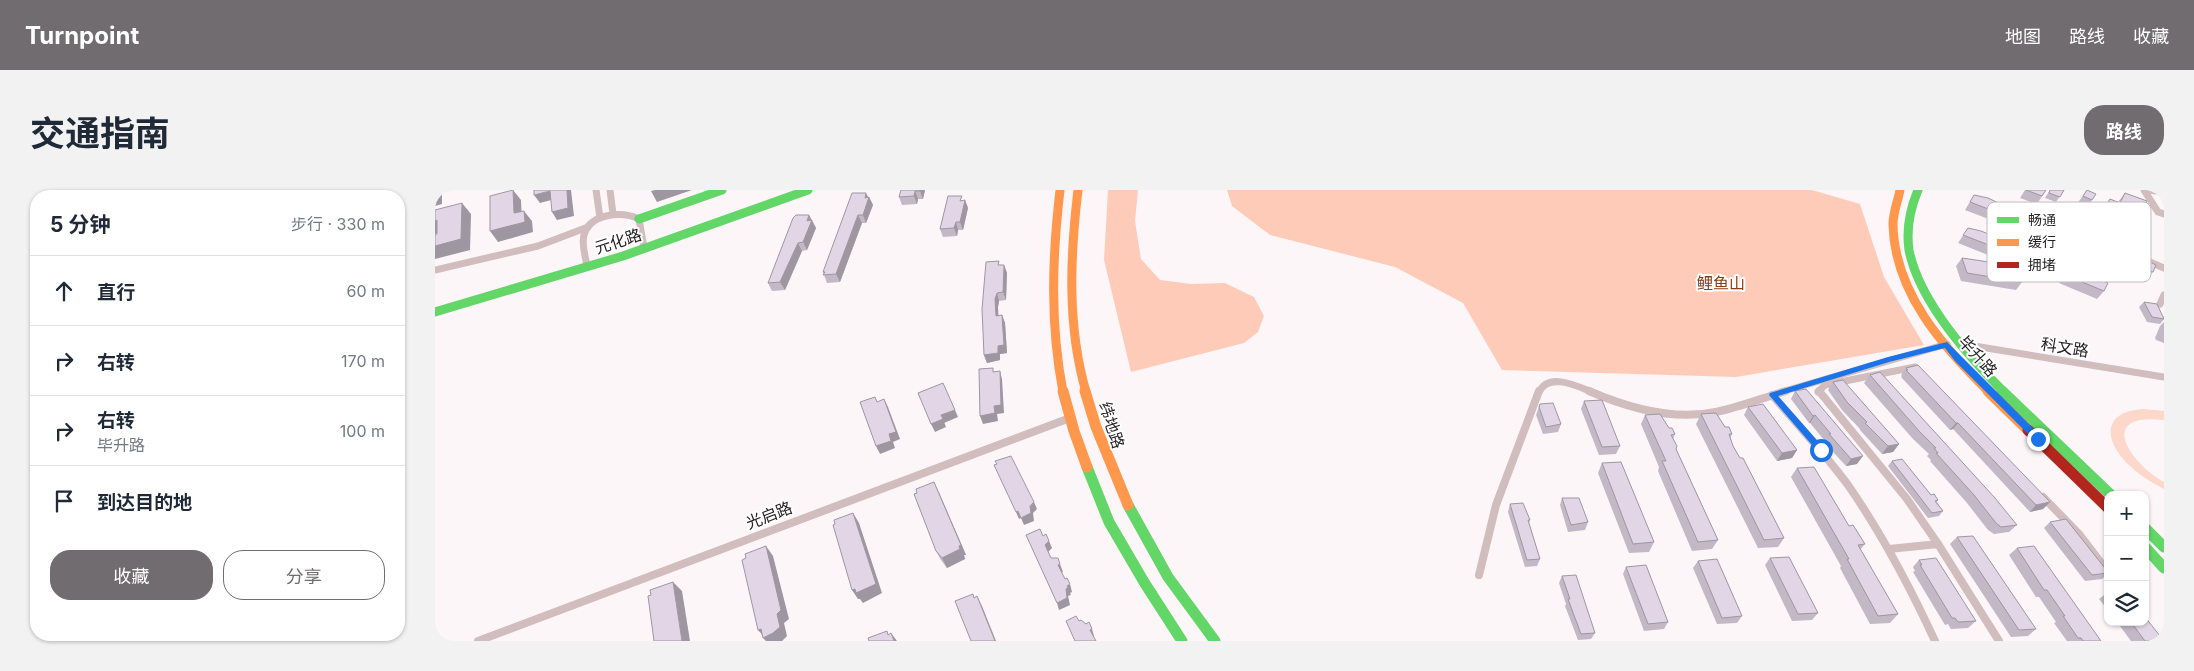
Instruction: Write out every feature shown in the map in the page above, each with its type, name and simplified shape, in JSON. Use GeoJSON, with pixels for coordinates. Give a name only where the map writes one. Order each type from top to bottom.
{"type":"FeatureCollection","features":[{"type":"Feature","properties":{"kind":"street"},"geometry":{"type":"LineString","coordinates":[[596,190],[600,218]]}},
{"type":"Feature","properties":{"kind":"street"},"geometry":{"type":"LineString","coordinates":[[610,190],[613,214]]}},
{"type":"Feature","properties":{"kind":"street"},"geometry":{"type":"LineString","coordinates":[[435,270],[450,268],[574,234],[600,218],[613,214],[632,214],[639,218],[722,190]]}},
{"type":"Feature","properties":{"kind":"street","name":"元化路"},"geometry":{"type":"LineString","coordinates":[[435,312],[587,267],[808,190]]}},
{"type":"Feature","properties":{"kind":"street"},"geometry":{"type":"LineString","coordinates":[[1060,190],[1055,223],[1051,297],[1055,342],[1069,418],[1079,449],[1108,520],[1147,589],[1182,641]]}},
{"type":"Feature","properties":{"kind":"street","name":"纬地路"},"geometry":{"type":"LineString","coordinates":[[1078,190],[1070,258],[1070,294],[1074,334],[1083,383],[1100,441],[1118,484],[1148,544],[1168,577],[1215,641]]}},
{"type":"Feature","properties":{"kind":"street","name":"毕升路"},"geometry":{"type":"LineString","coordinates":[[1900,190],[1895,203],[1891,227],[1898,259],[1912,296],[1958,359],[2104,504]]}},
{"type":"Feature","properties":{"kind":"street","name":"毕升路"},"geometry":{"type":"LineString","coordinates":[[1918,190],[1911,212],[1908,236],[1911,258],[1925,290],[1962,344],[1988,375],[2107,491]]}},
{"type":"Feature","properties":{"kind":"street"},"geometry":{"type":"LineString","coordinates":[[2144,190],[2158,212],[2164,214]]}},
{"type":"Feature","properties":{"kind":"street"},"geometry":{"type":"LineString","coordinates":[[2148,190],[2164,192]]}},
{"type":"Feature","properties":{"kind":"street"},"geometry":{"type":"LineString","coordinates":[[639,218],[644,248]]}},
{"type":"Feature","properties":{"kind":"street"},"geometry":{"type":"LineString","coordinates":[[587,267],[584,235],[588,227]]}},
{"type":"Feature","properties":{"kind":"street"},"geometry":{"type":"LineString","coordinates":[[2151,263],[2164,268]]}},
{"type":"Feature","properties":{"kind":"street"},"geometry":{"type":"LineString","coordinates":[[2160,304],[2164,295]]}},
{"type":"Feature","properties":{"kind":"street"},"geometry":{"type":"LineString","coordinates":[[1479,576],[1496,505],[1540,389],[1547,382],[1565,382],[1628,406],[1678,415],[1717,412],[1947,344]]}},
{"type":"Feature","properties":{"kind":"street","name":"科文路"},"geometry":{"type":"LineString","coordinates":[[1962,344],[2164,376]]}},
{"type":"Feature","properties":{"kind":"street"},"geometry":{"type":"LineString","coordinates":[[1924,373],[1918,366],[1825,385],[1818,392],[1907,499],[1938,544],[1999,641]]}},
{"type":"Feature","properties":{"kind":"street"},"geometry":{"type":"LineString","coordinates":[[1773,395],[1821,450],[1843,479],[1889,549],[1923,613],[1935,641]]}},
{"type":"Feature","properties":{"kind":"street","name":"光启路"},"geometry":{"type":"LineString","coordinates":[[478,641],[1069,418]]}},
{"type":"Feature","properties":{"kind":"street"},"geometry":{"type":"LineString","coordinates":[[2039,492],[2079,534],[2104,567]]}},
{"type":"Feature","properties":{"kind":"street"},"geometry":{"type":"LineString","coordinates":[[2149,532],[2164,547]]}},
{"type":"Feature","properties":{"kind":"street"},"geometry":{"type":"LineString","coordinates":[[1889,549],[1938,544]]}},
{"type":"Feature","properties":{"kind":"street"},"geometry":{"type":"LineString","coordinates":[[2149,551],[2164,568]]}},
{"type":"Feature","properties":{"kind":"shaded area"},"geometry":{"type":"Polygon","coordinates":[[[2144,409],[2164,411],[2164,420],[2143,420],[2130,424],[2125,431],[2125,440],[2140,463],[2164,482],[2164,489],[2145,478],[2129,465],[2114,446],[2111,437],[2111,428],[2114,421],[2120,415],[2144,409]]]}},
{"type":"Feature","properties":{"kind":"green space"},"geometry":{"type":"Polygon","coordinates":[[[1108,190],[1138,190],[1135,221],[1141,259],[1160,280],[1191,284],[1225,283],[1254,297],[1264,316],[1258,332],[1244,343],[1131,372],[1104,260],[1108,190]]]}},
{"type":"Feature","properties":{"kind":"green space","name":"鲤鱼山"},"geometry":{"type":"Polygon","coordinates":[[[1227,190],[1812,190],[1860,204],[1884,277],[1924,345],[1736,377],[1502,370],[1463,303],[1395,267],[1270,235],[1232,206],[1227,190]]]}},
{"type":"Feature","properties":{"kind":"building"},"geometry":{"type":"Polygon","coordinates":[[[513,190],[514,213],[524,211],[525,222],[490,231],[490,196],[513,190]]]}},
{"type":"Feature","properties":{"kind":"building"},"geometry":{"type":"Polygon","coordinates":[[[534,190],[567,190],[568,208],[552,212],[550,191],[534,195],[534,190]]]}},
{"type":"Feature","properties":{"kind":"building"},"geometry":{"type":"Polygon","coordinates":[[[901,190],[920,191],[915,191],[914,196],[899,197],[901,190]]]}},
{"type":"Feature","properties":{"kind":"building"},"geometry":{"type":"Polygon","coordinates":[[[2026,190],[2046,190],[2042,196],[2026,190]]]}},
{"type":"Feature","properties":{"kind":"building"},"geometry":{"type":"Polygon","coordinates":[[[2050,190],[2064,190],[2060,197],[2049,193],[2050,190]]]}},
{"type":"Feature","properties":{"kind":"building"},"geometry":{"type":"Polygon","coordinates":[[[2087,190],[2096,194],[2092,200],[2083,196],[2087,190]]]}},
{"type":"Feature","properties":{"kind":"building"},"geometry":{"type":"Polygon","coordinates":[[[852,193],[866,193],[865,198],[869,197],[863,215],[858,215],[836,274],[823,275],[825,272],[823,272],[852,193]]]}},
{"type":"Feature","properties":{"kind":"building"},"geometry":{"type":"Polygon","coordinates":[[[2125,193],[2147,201],[2146,202],[2120,202],[2125,193]]]}},
{"type":"Feature","properties":{"kind":"building"},"geometry":{"type":"Polygon","coordinates":[[[1974,195],[1996,202],[1987,202],[1987,208],[1970,202],[1974,195]]]}},
{"type":"Feature","properties":{"kind":"building"},"geometry":{"type":"Polygon","coordinates":[[[948,196],[962,196],[960,201],[965,200],[960,222],[956,222],[954,228],[940,229],[948,196]]]}},
{"type":"Feature","properties":{"kind":"building"},"geometry":{"type":"Polygon","coordinates":[[[462,203],[461,239],[435,246],[437,220],[435,221],[435,210],[462,203]]]}},
{"type":"Feature","properties":{"kind":"building"},"geometry":{"type":"Polygon","coordinates":[[[796,215],[809,215],[807,221],[812,220],[803,242],[798,243],[780,282],[768,283],[793,218],[796,215]]]}},
{"type":"Feature","properties":{"kind":"building"},"geometry":{"type":"Polygon","coordinates":[[[1968,228],[1981,231],[1987,233],[1987,244],[1963,235],[1968,228]]]}},
{"type":"Feature","properties":{"kind":"building"},"geometry":{"type":"Polygon","coordinates":[[[1962,258],[1987,262],[1987,276],[1967,273],[1962,258]]]}},
{"type":"Feature","properties":{"kind":"building"},"geometry":{"type":"Polygon","coordinates":[[[999,261],[998,265],[1004,265],[1003,292],[997,293],[995,299],[996,316],[1002,315],[1004,345],[998,346],[998,353],[984,355],[982,309],[986,262],[999,261]]]}},
{"type":"Feature","properties":{"kind":"building"},"geometry":{"type":"Polygon","coordinates":[[[2151,262],[2156,265],[2153,272],[2151,271],[2151,262]]]}},
{"type":"Feature","properties":{"kind":"building"},"geometry":{"type":"Polygon","coordinates":[[[2082,282],[2108,283],[2104,291],[2082,282]]]}},
{"type":"Feature","properties":{"kind":"building"},"geometry":{"type":"Polygon","coordinates":[[[2144,302],[2157,304],[2164,319],[2152,317],[2144,302]]]}},
{"type":"Feature","properties":{"kind":"building"},"geometry":{"type":"Polygon","coordinates":[[[1918,365],[2050,502],[2036,505],[1906,370],[1908,370],[1906,368],[1918,365]]]}},
{"type":"Feature","properties":{"kind":"building"},"geometry":{"type":"Polygon","coordinates":[[[993,368],[993,372],[1000,371],[1001,405],[994,406],[995,413],[980,416],[979,369],[993,368]]]}},
{"type":"Feature","properties":{"kind":"building"},"geometry":{"type":"Polygon","coordinates":[[[1880,372],[1995,498],[2017,525],[2001,527],[1996,523],[1974,495],[1936,453],[1938,453],[1934,448],[1936,448],[1870,375],[1880,372]]]}},
{"type":"Feature","properties":{"kind":"building"},"geometry":{"type":"Polygon","coordinates":[[[1843,380],[1899,444],[1888,446],[1865,423],[1867,422],[1847,402],[1833,382],[1843,380]]]}},
{"type":"Feature","properties":{"kind":"building"},"geometry":{"type":"Polygon","coordinates":[[[943,383],[955,410],[941,415],[943,419],[931,424],[918,393],[943,383]]]}},
{"type":"Feature","properties":{"kind":"building"},"geometry":{"type":"Polygon","coordinates":[[[1806,389],[1863,456],[1851,459],[1815,415],[1813,416],[1795,391],[1806,389]]]}},
{"type":"Feature","properties":{"kind":"building"},"geometry":{"type":"Polygon","coordinates":[[[875,397],[877,402],[884,399],[896,432],[889,434],[891,441],[876,446],[860,402],[875,397]]]}},
{"type":"Feature","properties":{"kind":"building"},"geometry":{"type":"Polygon","coordinates":[[[1602,400],[1620,446],[1602,447],[1584,401],[1602,400]]]}},
{"type":"Feature","properties":{"kind":"building"},"geometry":{"type":"Polygon","coordinates":[[[1553,403],[1561,424],[1546,427],[1539,407],[1540,404],[1553,403]]]}},
{"type":"Feature","properties":{"kind":"building"},"geometry":{"type":"Polygon","coordinates":[[[1763,404],[1797,450],[1782,453],[1748,407],[1763,404]]]}},
{"type":"Feature","properties":{"kind":"building"},"geometry":{"type":"Polygon","coordinates":[[[1716,413],[1725,427],[1729,427],[1733,446],[1740,458],[1743,458],[1784,538],[1764,540],[1701,414],[1716,413]]]}},
{"type":"Feature","properties":{"kind":"building"},"geometry":{"type":"Polygon","coordinates":[[[1660,414],[1675,434],[1671,435],[1677,446],[1676,449],[1718,540],[1698,542],[1662,461],[1666,461],[1645,415],[1660,414]]]}},
{"type":"Feature","properties":{"kind":"building"},"geometry":{"type":"Polygon","coordinates":[[[1011,456],[1034,502],[1030,506],[1031,513],[1021,518],[1018,511],[1016,512],[994,465],[997,464],[995,461],[1011,456]]]}},
{"type":"Feature","properties":{"kind":"building"},"geometry":{"type":"Polygon","coordinates":[[[1902,459],[1931,495],[1934,494],[1938,500],[1935,501],[1943,511],[1932,513],[1892,461],[1902,459]]]}},
{"type":"Feature","properties":{"kind":"building"},"geometry":{"type":"Polygon","coordinates":[[[1621,462],[1654,542],[1633,544],[1602,463],[1621,462]]]}},
{"type":"Feature","properties":{"kind":"building"},"geometry":{"type":"Polygon","coordinates":[[[1814,467],[1849,526],[1853,525],[1865,544],[1858,545],[1898,614],[1878,616],[1847,559],[1849,559],[1797,468],[1814,467]]]}},
{"type":"Feature","properties":{"kind":"building"},"geometry":{"type":"Polygon","coordinates":[[[934,482],[961,545],[959,546],[960,549],[942,558],[936,551],[914,494],[917,493],[916,489],[934,482]]]}},
{"type":"Feature","properties":{"kind":"building"},"geometry":{"type":"Polygon","coordinates":[[[1562,498],[1579,498],[1588,522],[1571,525],[1562,498]]]}},
{"type":"Feature","properties":{"kind":"building"},"geometry":{"type":"Polygon","coordinates":[[[1523,503],[1530,520],[1528,520],[1540,559],[1527,560],[1510,504],[1523,503]]]}},
{"type":"Feature","properties":{"kind":"building"},"geometry":{"type":"Polygon","coordinates":[[[853,513],[876,584],[856,593],[855,589],[852,590],[833,525],[835,524],[834,520],[853,513]]]}},
{"type":"Feature","properties":{"kind":"building"},"geometry":{"type":"Polygon","coordinates":[[[2066,519],[2104,567],[2104,574],[2092,575],[2050,522],[2066,519]]]}},
{"type":"Feature","properties":{"kind":"building"},"geometry":{"type":"Polygon","coordinates":[[[1040,529],[1043,536],[1046,534],[1049,541],[1045,545],[1051,558],[1058,558],[1060,564],[1058,565],[1065,579],[1067,578],[1070,584],[1066,589],[1067,598],[1057,603],[1026,535],[1040,529]]]}},
{"type":"Feature","properties":{"kind":"building"},"geometry":{"type":"Polygon","coordinates":[[[1973,536],[2036,629],[2019,630],[1957,537],[1973,536]]]}},
{"type":"Feature","properties":{"kind":"building"},"geometry":{"type":"Polygon","coordinates":[[[766,546],[781,610],[777,614],[780,627],[763,638],[761,629],[758,630],[742,560],[746,558],[745,554],[766,546]]]}},
{"type":"Feature","properties":{"kind":"building"},"geometry":{"type":"Polygon","coordinates":[[[2034,546],[2101,641],[2083,641],[2081,638],[2078,638],[2047,590],[2044,590],[2017,548],[2034,546]]]}},
{"type":"Feature","properties":{"kind":"building"},"geometry":{"type":"Polygon","coordinates":[[[1789,557],[1818,613],[1798,614],[1770,558],[1789,557]]]}},
{"type":"Feature","properties":{"kind":"building"},"geometry":{"type":"Polygon","coordinates":[[[1936,558],[1976,621],[1958,622],[1955,618],[1952,618],[1920,565],[1922,565],[1919,560],[1936,558]]]}},
{"type":"Feature","properties":{"kind":"building"},"geometry":{"type":"Polygon","coordinates":[[[1717,559],[1742,616],[1722,618],[1698,561],[1717,559]]]}},
{"type":"Feature","properties":{"kind":"building"},"geometry":{"type":"Polygon","coordinates":[[[1646,565],[1668,622],[1648,624],[1626,567],[1646,565]]]}},
{"type":"Feature","properties":{"kind":"building"},"geometry":{"type":"Polygon","coordinates":[[[1576,575],[1595,633],[1581,634],[1568,599],[1570,599],[1562,576],[1576,575]]]}},
{"type":"Feature","properties":{"kind":"building"},"geometry":{"type":"Polygon","coordinates":[[[673,582],[682,641],[654,641],[648,596],[651,595],[650,590],[673,582]]]}},
{"type":"Feature","properties":{"kind":"building"},"geometry":{"type":"Polygon","coordinates":[[[973,594],[974,598],[977,596],[995,641],[971,641],[955,601],[973,594]]]}},
{"type":"Feature","properties":{"kind":"building"},"geometry":{"type":"Polygon","coordinates":[[[1076,616],[1079,621],[1081,620],[1086,624],[1089,622],[1092,629],[1090,630],[1096,641],[1075,641],[1066,621],[1076,616]]]}},
{"type":"Feature","properties":{"kind":"building"},"geometry":{"type":"Polygon","coordinates":[[[2149,622],[2164,641],[2145,641],[2134,626],[2149,626],[2149,622]]]}},
{"type":"Feature","properties":{"kind":"building"},"geometry":{"type":"Polygon","coordinates":[[[887,631],[888,635],[891,633],[894,641],[869,641],[868,638],[887,631]]]}},
{"type":"Feature","properties":{"kind":"traffic: fast"},"geometry":{"type":"LineString","coordinates":[[639,219],[722,190]]}},
{"type":"Feature","properties":{"kind":"traffic: fast"},"geometry":{"type":"LineString","coordinates":[[435,312],[623,256],[808,190]]}},
{"type":"Feature","properties":{"kind":"traffic: fast"},"geometry":{"type":"LineString","coordinates":[[1918,190],[1912,206],[1909,223],[1909,249],[1924,289],[1944,321],[1968,354],[1996,385],[2107,491]]}},
{"type":"Feature","properties":{"kind":"traffic: fast"},"geometry":{"type":"LineString","coordinates":[[1087,467],[1109,522],[1144,582],[1182,641]]}},
{"type":"Feature","properties":{"kind":"traffic: fast"},"geometry":{"type":"LineString","coordinates":[[1128,505],[1168,577],[1215,641]]}},
{"type":"Feature","properties":{"kind":"traffic: fast"},"geometry":{"type":"LineString","coordinates":[[2149,532],[2164,547]]}},
{"type":"Feature","properties":{"kind":"traffic: fast"},"geometry":{"type":"LineString","coordinates":[[2149,551],[2164,568]]}},
{"type":"Feature","properties":{"kind":"traffic: slow"},"geometry":{"type":"LineString","coordinates":[[1060,190],[1053,263],[1052,297],[1054,330],[1064,397],[1087,467]]}},
{"type":"Feature","properties":{"kind":"traffic: slow"},"geometry":{"type":"LineString","coordinates":[[1078,190],[1071,275],[1077,352],[1096,427],[1128,505]]}},
{"type":"Feature","properties":{"kind":"traffic: slow"},"geometry":{"type":"LineString","coordinates":[[1900,190],[1893,224],[1896,254],[1906,283],[1921,311],[1940,338],[1961,363],[2028,430]]}},
{"type":"Feature","properties":{"kind":"traffic: jam"},"geometry":{"type":"LineString","coordinates":[[2028,430],[2104,504]]}},
{"type":"Feature","properties":{"kind":"route"},"geometry":{"type":"LineString","coordinates":[[1821,450],[1773,395],[1947,344],[1958,359],[2038,439]]}}]}
